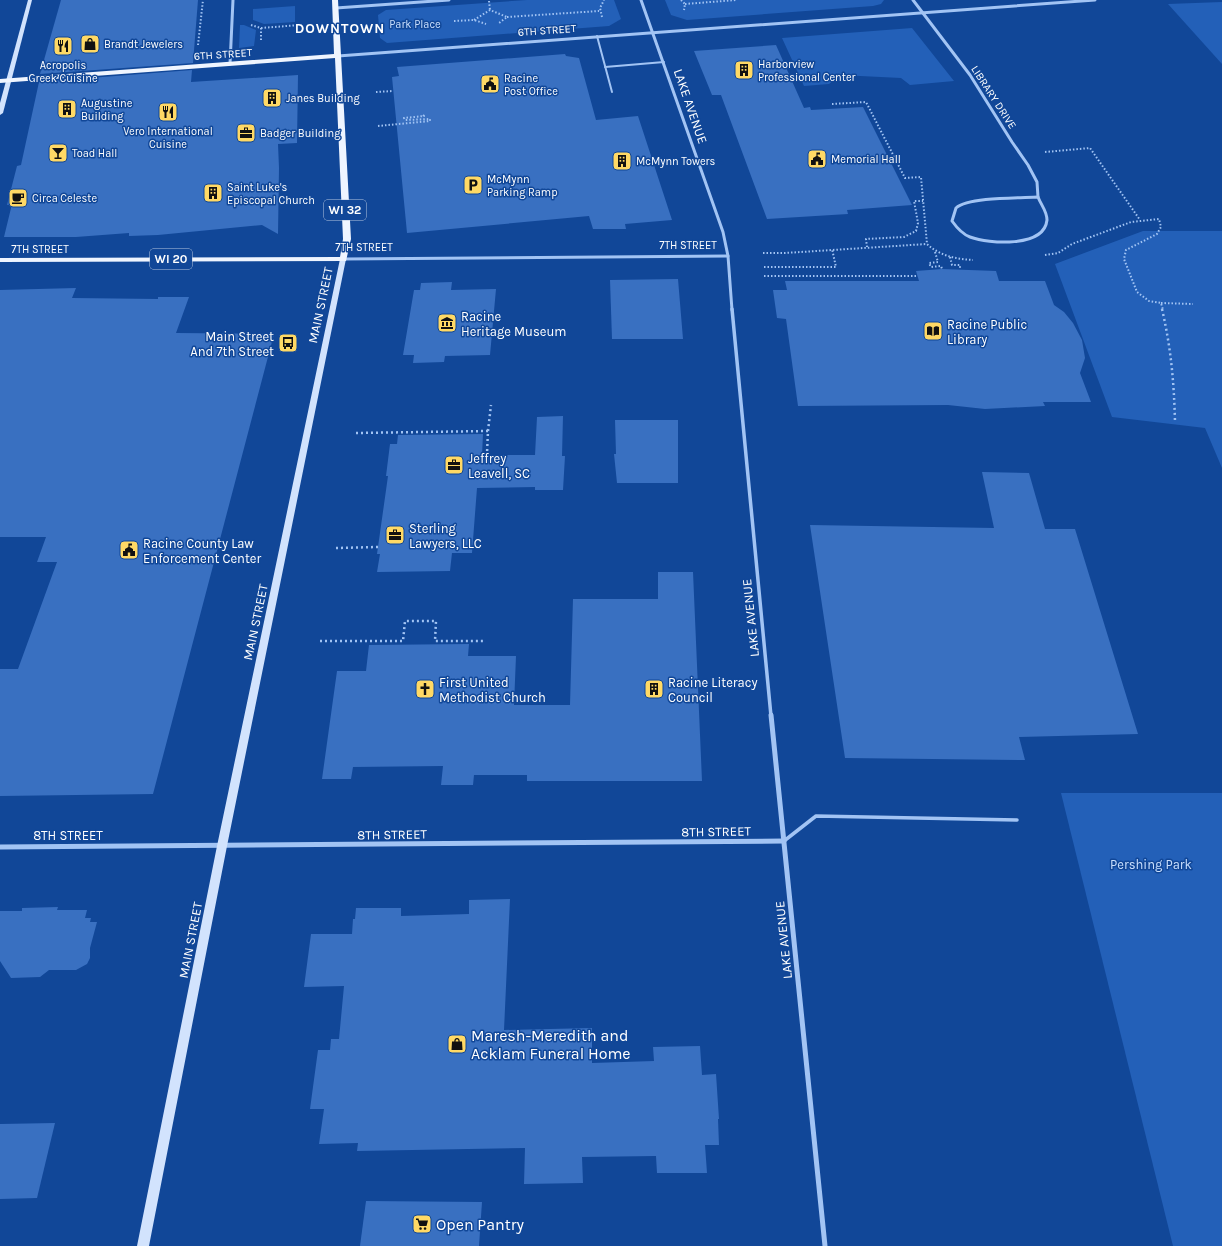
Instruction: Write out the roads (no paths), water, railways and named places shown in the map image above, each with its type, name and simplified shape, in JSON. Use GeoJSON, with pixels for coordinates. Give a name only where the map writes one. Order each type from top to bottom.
{"type":"FeatureCollection","features":[{"type":"Feature","properties":{"kind":"main road"},"geometry":{"type":"LineString","coordinates":[[0,113],[30,0]]}},
{"type":"Feature","properties":{"kind":"main road","name":"MAIN STREET"},"geometry":{"type":"LineString","coordinates":[[143,1246],[222,846],[347,239],[335,0]]}},
{"type":"Feature","properties":{"kind":"main road","name":"6TH STREET"},"geometry":{"type":"LineString","coordinates":[[0,81],[338,56]]}},
{"type":"Feature","properties":{"kind":"main road","name":"7TH STREET"},"geometry":{"type":"LineString","coordinates":[[0,260],[343,258]]}},
{"type":"Feature","properties":{"kind":"street"},"geometry":{"type":"LineString","coordinates":[[230,64],[233,0]]}},
{"type":"Feature","properties":{"kind":"street"},"geometry":{"type":"LineString","coordinates":[[336,8],[449,0]]}},
{"type":"Feature","properties":{"kind":"street","name":"LAKE AVENUE"},"geometry":{"type":"LineString","coordinates":[[641,0],[723,232],[728,256],[735,345],[825,1246]]}},
{"type":"Feature","properties":{"kind":"street","name":"LIBRARY DRIVE"},"geometry":{"type":"LineString","coordinates":[[913,0],[971,77],[1019,153],[1032,170],[1037,182],[1038,197],[1045,208],[1046,223],[1040,233],[1031,238],[1016,242],[982,240],[969,236],[958,230],[952,221],[953,212],[960,204],[988,200],[1038,197]]}},
{"type":"Feature","properties":{"kind":"street","name":"6TH STREET"},"geometry":{"type":"LineString","coordinates":[[338,56],[1095,0]]}},
{"type":"Feature","properties":{"kind":"street","name":"7TH STREET"},"geometry":{"type":"LineString","coordinates":[[343,258],[728,256]]}},
{"type":"Feature","properties":{"kind":"street","name":"8TH STREET"},"geometry":{"type":"LineString","coordinates":[[0,847],[784,841]]}},
{"type":"Feature","properties":{"kind":"lane"},"geometry":{"type":"LineString","coordinates":[[597,36],[612,92]]}},
{"type":"Feature","properties":{"kind":"lane"},"geometry":{"type":"LineString","coordinates":[[605,67],[664,62]]}},
{"type":"Feature","properties":{"kind":"lane"},"geometry":{"type":"LineString","coordinates":[[784,841],[816,816],[1017,820]]}},
{"type":"Feature","properties":{"kind":"place","name":"Brandt Jewelers"},"geometry":{"type":"Point","coordinates":[90,44]}},
{"type":"Feature","properties":{"kind":"place","name":"Acropolis Greek Cuisine"},"geometry":{"type":"Point","coordinates":[63,46]}},
{"type":"Feature","properties":{"kind":"place","name":"Harborview Professional Center"},"geometry":{"type":"Point","coordinates":[744,70]}},
{"type":"Feature","properties":{"kind":"place","name":"Racine Post Office"},"geometry":{"type":"Point","coordinates":[490,84]}},
{"type":"Feature","properties":{"kind":"place","name":"Janes Building"},"geometry":{"type":"Point","coordinates":[272,98]}},
{"type":"Feature","properties":{"kind":"place","name":"Augustine Building"},"geometry":{"type":"Point","coordinates":[67,109]}},
{"type":"Feature","properties":{"kind":"place","name":"Vero International Cuisine"},"geometry":{"type":"Point","coordinates":[168,112]}},
{"type":"Feature","properties":{"kind":"place","name":"Badger Building"},"geometry":{"type":"Point","coordinates":[246,133]}},
{"type":"Feature","properties":{"kind":"place","name":"Toad Hall"},"geometry":{"type":"Point","coordinates":[58,153]}},
{"type":"Feature","properties":{"kind":"place","name":"Memorial Hall"},"geometry":{"type":"Point","coordinates":[817,159]}},
{"type":"Feature","properties":{"kind":"place","name":"McMynn Towers"},"geometry":{"type":"Point","coordinates":[622,161]}},
{"type":"Feature","properties":{"kind":"place","name":"McMynn Parking Ramp"},"geometry":{"type":"Point","coordinates":[473,185]}},
{"type":"Feature","properties":{"kind":"place","name":"Saint Luke's Episcopal Church"},"geometry":{"type":"Point","coordinates":[213,193]}},
{"type":"Feature","properties":{"kind":"place","name":"Circa Celeste"},"geometry":{"type":"Point","coordinates":[18,198]}},
{"type":"Feature","properties":{"kind":"place","name":"Racine Heritage Museum"},"geometry":{"type":"Point","coordinates":[447,323]}},
{"type":"Feature","properties":{"kind":"place","name":"Racine Public Library"},"geometry":{"type":"Point","coordinates":[933,331]}},
{"type":"Feature","properties":{"kind":"place","name":"Main Street And 7th Street"},"geometry":{"type":"Point","coordinates":[288,343]}},
{"type":"Feature","properties":{"kind":"place","name":"Jeffrey Leavell, SC"},"geometry":{"type":"Point","coordinates":[454,465]}},
{"type":"Feature","properties":{"kind":"place","name":"Sterling Lawyers, LLC"},"geometry":{"type":"Point","coordinates":[395,535]}},
{"type":"Feature","properties":{"kind":"place","name":"Racine County Law Enforcement Center"},"geometry":{"type":"Point","coordinates":[129,550]}},
{"type":"Feature","properties":{"kind":"place","name":"First United Methodist Church"},"geometry":{"type":"Point","coordinates":[425,689]}},
{"type":"Feature","properties":{"kind":"place","name":"Racine Literacy Council"},"geometry":{"type":"Point","coordinates":[654,689]}},
{"type":"Feature","properties":{"kind":"place","name":"Maresh-Meredith and Acklam Funeral Home"},"geometry":{"type":"Point","coordinates":[457,1044]}},
{"type":"Feature","properties":{"kind":"place","name":"Open Pantry"},"geometry":{"type":"Point","coordinates":[422,1224]}},
{"type":"Feature","properties":{"kind":"district","name":"DOWNTOWN"},"geometry":{"type":"Point","coordinates":[340,28]}},
{"type":"Feature","properties":{"kind":"park label","name":"Park Place"},"geometry":{"type":"Point","coordinates":[415,24]}},
{"type":"Feature","properties":{"kind":"park label","name":"Pershing Park"},"geometry":{"type":"Point","coordinates":[1151,864]}}]}
